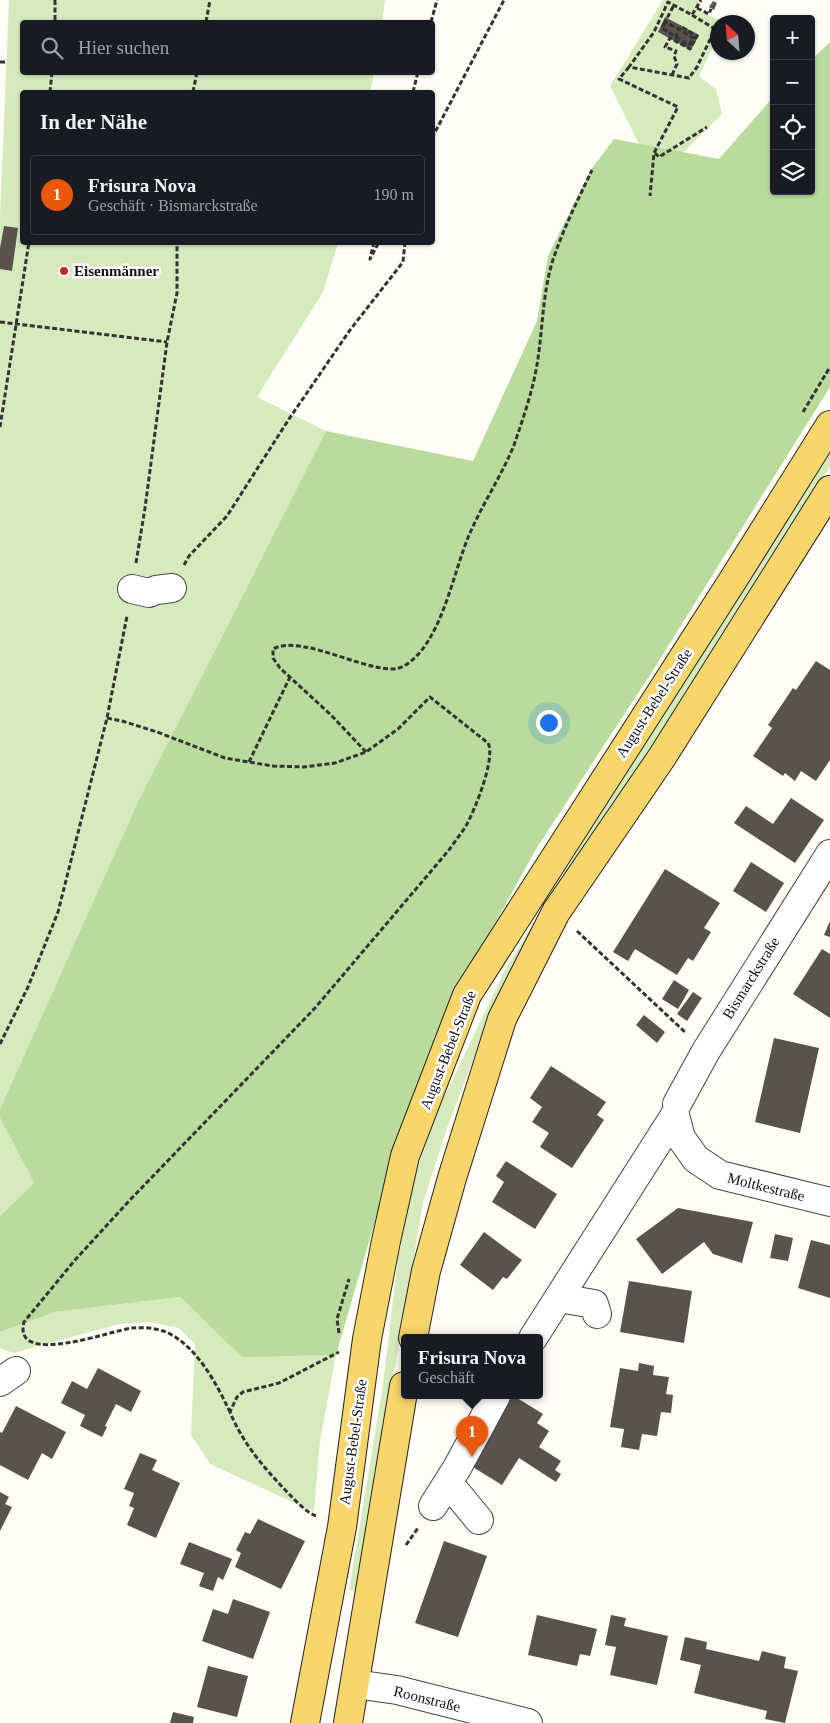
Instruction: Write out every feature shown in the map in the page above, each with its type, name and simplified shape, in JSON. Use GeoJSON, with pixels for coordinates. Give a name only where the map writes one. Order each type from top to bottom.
{"type":"FeatureCollection","features":[{"type":"Feature","properties":{"kind":"main road","name":"August-Bebel-Straße"},"geometry":{"type":"LineString","coordinates":[[305,1723],[342,1527],[367,1339],[386,1240],[406,1156],[467,995],[830,425]]}},
{"type":"Feature","properties":{"kind":"main road"},"geometry":{"type":"LineString","coordinates":[[414,1334],[426,1271],[452,1178],[502,1019],[556,912],[662,757],[830,490]]}},
{"type":"Feature","properties":{"kind":"main road"},"geometry":{"type":"LineString","coordinates":[[348,1723],[402,1399]]}},
{"type":"Feature","properties":{"kind":"main road"},"geometry":{"type":"LineString","coordinates":[[313,1677],[355,1684]]}},
{"type":"Feature","properties":{"kind":"street"},"geometry":{"type":"LineString","coordinates":[[132,589],[149,593],[172,588]]}},
{"type":"Feature","properties":{"kind":"street","name":"Bismarckstraße"},"geometry":{"type":"LineString","coordinates":[[536,1334],[676,1110],[706,1051],[829,857]]}},
{"type":"Feature","properties":{"kind":"street","name":"Moltkestraße"},"geometry":{"type":"LineString","coordinates":[[676,1110],[681,1138],[696,1159],[720,1175],[830,1202]]}},
{"type":"Feature","properties":{"kind":"street"},"geometry":{"type":"LineString","coordinates":[[559,1298],[594,1304],[596,1314]]}},
{"type":"Feature","properties":{"kind":"street"},"geometry":{"type":"LineString","coordinates":[[479,1520],[456,1492],[440,1495],[494,1399]]}},
{"type":"Feature","properties":{"kind":"street","name":"Roonstraße"},"geometry":{"type":"LineString","coordinates":[[355,1684],[397,1690],[528,1723]]}},
{"type":"Feature","properties":{"kind":"path"},"geometry":{"type":"LineString","coordinates":[[55,0],[55,20]]}},
{"type":"Feature","properties":{"kind":"path"},"geometry":{"type":"LineString","coordinates":[[206,20],[210,0]]}},
{"type":"Feature","properties":{"kind":"path"},"geometry":{"type":"LineString","coordinates":[[432,20],[437,0]]}},
{"type":"Feature","properties":{"kind":"path"},"geometry":{"type":"LineString","coordinates":[[435,132],[504,0]]}},
{"type":"Feature","properties":{"kind":"path"},"geometry":{"type":"LineString","coordinates":[[692,15],[701,0]]}},
{"type":"Feature","properties":{"kind":"path"},"geometry":{"type":"LineString","coordinates":[[629,67],[689,78],[697,67],[716,28],[668,2],[654,32],[619,79],[678,107],[654,152],[650,196]]}},
{"type":"Feature","properties":{"kind":"path"},"geometry":{"type":"LineString","coordinates":[[674,5],[662,28],[689,46],[695,37]]}},
{"type":"Feature","properties":{"kind":"path"},"geometry":{"type":"LineString","coordinates":[[697,8],[709,14],[711,8]]}},
{"type":"Feature","properties":{"kind":"path"},"geometry":{"type":"LineString","coordinates":[[666,22],[679,27],[695,37]]}},
{"type":"Feature","properties":{"kind":"path"},"geometry":{"type":"LineString","coordinates":[[676,37],[679,27]]}},
{"type":"Feature","properties":{"kind":"path"},"geometry":{"type":"LineString","coordinates":[[672,75],[677,64],[674,56],[676,51],[665,47],[670,38],[690,49],[695,37]]}},
{"type":"Feature","properties":{"kind":"path"},"geometry":{"type":"LineString","coordinates":[[0,62],[7,62]]}},
{"type":"Feature","properties":{"kind":"path"},"geometry":{"type":"LineString","coordinates":[[50,90],[52,75]]}},
{"type":"Feature","properties":{"kind":"path"},"geometry":{"type":"LineString","coordinates":[[193,90],[196,75]]}},
{"type":"Feature","properties":{"kind":"path"},"geometry":{"type":"LineString","coordinates":[[414,90],[417,75]]}},
{"type":"Feature","properties":{"kind":"path"},"geometry":{"type":"LineString","coordinates":[[654,152],[659,157],[706,126]]}},
{"type":"Feature","properties":{"kind":"path"},"geometry":{"type":"LineString","coordinates":[[366,752],[272,658],[273,649],[281,645],[314,649],[383,668],[401,668],[414,660],[422,651],[438,623],[470,534],[513,446],[533,384],[539,356],[544,300],[555,254],[592,170]]}},
{"type":"Feature","properties":{"kind":"path"},"geometry":{"type":"LineString","coordinates":[[0,427],[29,245]]}},
{"type":"Feature","properties":{"kind":"path"},"geometry":{"type":"LineString","coordinates":[[0,1044],[28,988],[58,912],[107,718],[132,589],[168,342],[177,293],[177,245]]}},
{"type":"Feature","properties":{"kind":"path"},"geometry":{"type":"LineString","coordinates":[[373,245],[370,259],[377,245]]}},
{"type":"Feature","properties":{"kind":"path"},"geometry":{"type":"LineString","coordinates":[[172,588],[189,556],[227,516],[289,418],[350,330],[403,262],[405,245]]}},
{"type":"Feature","properties":{"kind":"path"},"geometry":{"type":"LineString","coordinates":[[0,322],[168,342]]}},
{"type":"Feature","properties":{"kind":"path"},"geometry":{"type":"LineString","coordinates":[[249,762],[290,677]]}},
{"type":"Feature","properties":{"kind":"path"},"geometry":{"type":"LineString","coordinates":[[107,718],[157,732],[225,758],[273,766],[304,767],[335,763],[366,752],[398,729],[430,697],[488,743],[491,754],[478,798],[466,825],[449,850],[315,1008],[128,1201],[75,1260],[24,1322],[24,1336],[29,1342],[38,1345],[58,1344],[135,1328],[150,1328],[164,1331],[174,1336],[198,1359],[246,1443],[272,1476],[312,1515],[342,1527]]}},
{"type":"Feature","properties":{"kind":"path"},"geometry":{"type":"LineString","coordinates":[[556,912],[706,1051]]}},
{"type":"Feature","properties":{"kind":"path"},"geometry":{"type":"LineString","coordinates":[[230,1412],[243,1392],[279,1383],[367,1339]]}},
{"type":"Feature","properties":{"kind":"green space"},"geometry":{"type":"Polygon","coordinates":[[[9,0],[385,0],[382,20],[20,20],[20,75],[374,75],[370,90],[20,90],[20,245],[337,245],[323,292],[257,397],[326,431],[137,804],[0,1109],[0,216],[9,0]]]}},
{"type":"Feature","properties":{"kind":"green space"},"geometry":{"type":"Polygon","coordinates":[[[663,0],[701,0],[696,9],[710,16],[710,53],[699,76],[716,89],[722,114],[676,160],[647,160],[610,86],[663,0]]]}},
{"type":"Feature","properties":{"kind":"green space"},"geometry":{"type":"Polygon","coordinates":[[[830,42],[830,387],[650,675],[536,849],[457,992],[406,1115],[336,1355],[242,1357],[180,1297],[55,1312],[0,1332],[0,1216],[34,1183],[0,1118],[0,1109],[137,804],[326,431],[473,461],[537,321],[548,256],[590,171],[614,139],[719,159],[770,101],[770,195],[815,195],[815,56],[830,42]]]}},
{"type":"Feature","properties":{"kind":"green space"},"geometry":{"type":"Polygon","coordinates":[[[830,453],[830,467],[747,598],[495,1011],[478,1046],[447,1128],[423,1203],[357,1590],[349,1590],[383,1385],[398,1258],[415,1176],[438,1110],[506,968],[589,832],[830,453]]]}},
{"type":"Feature","properties":{"kind":"green space"},"geometry":{"type":"Polygon","coordinates":[[[0,1118],[34,1183],[0,1216],[0,1118]]]}},
{"type":"Feature","properties":{"kind":"green space"},"geometry":{"type":"Polygon","coordinates":[[[180,1297],[242,1356],[336,1355],[320,1441],[314,1512],[210,1464],[191,1435],[195,1344],[179,1328],[149,1322],[119,1324],[13,1353],[0,1348],[0,1332],[55,1312],[180,1297]]]}},
{"type":"Feature","properties":{"kind":"building"},"geometry":{"type":"Polygon","coordinates":[[[713,1],[717,3],[714,10],[709,7],[713,1]]]}},
{"type":"Feature","properties":{"kind":"building"},"geometry":{"type":"Polygon","coordinates":[[[665,17],[699,35],[691,50],[658,32],[665,17]]]}},
{"type":"Feature","properties":{"kind":"building"},"geometry":{"type":"Polygon","coordinates":[[[4,226],[18,228],[12,271],[0,269],[0,248],[4,226]]]}},
{"type":"Feature","properties":{"kind":"building"},"geometry":{"type":"Polygon","coordinates":[[[816,661],[830,670],[830,760],[816,781],[801,771],[795,781],[785,773],[783,776],[753,756],[772,728],[768,725],[793,688],[796,690],[816,661]]]}},
{"type":"Feature","properties":{"kind":"building"},"geometry":{"type":"Polygon","coordinates":[[[791,798],[824,820],[795,863],[734,823],[746,806],[773,824],[791,798]]]}},
{"type":"Feature","properties":{"kind":"building"},"geometry":{"type":"Polygon","coordinates":[[[751,862],[784,883],[766,912],[733,891],[751,862]]]}},
{"type":"Feature","properties":{"kind":"building"},"geometry":{"type":"Polygon","coordinates":[[[665,869],[720,903],[704,928],[711,932],[693,961],[688,958],[677,975],[635,949],[628,961],[613,952],[665,869]]]}},
{"type":"Feature","properties":{"kind":"building"},"geometry":{"type":"Polygon","coordinates":[[[830,921],[830,937],[824,935],[830,921]]]}},
{"type":"Feature","properties":{"kind":"building"},"geometry":{"type":"Polygon","coordinates":[[[822,949],[830,954],[830,1018],[793,994],[822,949]]]}},
{"type":"Feature","properties":{"kind":"building"},"geometry":{"type":"Polygon","coordinates":[[[674,980],[689,990],[678,1009],[662,999],[674,980]]]}},
{"type":"Feature","properties":{"kind":"building"},"geometry":{"type":"Polygon","coordinates":[[[693,992],[702,998],[687,1021],[677,1014],[693,992]]]}},
{"type":"Feature","properties":{"kind":"building"},"geometry":{"type":"Polygon","coordinates":[[[644,1015],[665,1032],[657,1043],[636,1025],[644,1015]]]}},
{"type":"Feature","properties":{"kind":"building"},"geometry":{"type":"Polygon","coordinates":[[[774,1038],[819,1048],[800,1133],[755,1122],[774,1038]]]}},
{"type":"Feature","properties":{"kind":"building"},"geometry":{"type":"Polygon","coordinates":[[[551,1066],[606,1102],[597,1115],[604,1120],[572,1168],[540,1147],[549,1133],[532,1122],[542,1107],[530,1098],[551,1066]]]}},
{"type":"Feature","properties":{"kind":"building"},"geometry":{"type":"Polygon","coordinates":[[[506,1161],[557,1194],[535,1229],[492,1202],[504,1182],[496,1176],[506,1161]]]}},
{"type":"Feature","properties":{"kind":"building"},"geometry":{"type":"Polygon","coordinates":[[[678,1208],[753,1222],[742,1263],[713,1254],[704,1242],[662,1274],[636,1239],[678,1208]]]}},
{"type":"Feature","properties":{"kind":"building"},"geometry":{"type":"Polygon","coordinates":[[[484,1232],[522,1260],[507,1279],[503,1277],[493,1290],[460,1265],[484,1232]]]}},
{"type":"Feature","properties":{"kind":"building"},"geometry":{"type":"Polygon","coordinates":[[[775,1234],[793,1238],[788,1261],[770,1258],[775,1234]]]}},
{"type":"Feature","properties":{"kind":"building"},"geometry":{"type":"Polygon","coordinates":[[[811,1240],[830,1245],[830,1298],[798,1288],[811,1240]]]}},
{"type":"Feature","properties":{"kind":"building"},"geometry":{"type":"Polygon","coordinates":[[[629,1281],[692,1291],[684,1343],[620,1332],[629,1281]]]}},
{"type":"Feature","properties":{"kind":"building"},"geometry":{"type":"Polygon","coordinates":[[[639,1363],[654,1366],[653,1375],[669,1377],[666,1394],[673,1395],[671,1413],[661,1412],[657,1436],[642,1434],[639,1450],[621,1447],[624,1429],[610,1427],[620,1368],[638,1371],[639,1363]]]}},
{"type":"Feature","properties":{"kind":"building"},"geometry":{"type":"Polygon","coordinates":[[[98,1368],[141,1391],[131,1412],[116,1404],[105,1426],[107,1427],[102,1437],[80,1426],[85,1415],[61,1403],[72,1381],[87,1389],[98,1368]]]}},
{"type":"Feature","properties":{"kind":"building"},"geometry":{"type":"Polygon","coordinates":[[[502,1399],[519,1399],[543,1414],[537,1423],[549,1431],[539,1447],[561,1461],[555,1470],[561,1474],[556,1482],[519,1458],[502,1485],[463,1461],[502,1399]]]}},
{"type":"Feature","properties":{"kind":"building"},"geometry":{"type":"Polygon","coordinates":[[[16,1406],[66,1432],[52,1459],[42,1453],[28,1480],[0,1465],[0,1432],[2,1433],[16,1406]]]}},
{"type":"Feature","properties":{"kind":"building"},"geometry":{"type":"Polygon","coordinates":[[[140,1453],[157,1460],[152,1470],[180,1483],[156,1538],[127,1525],[134,1508],[129,1506],[134,1493],[124,1489],[140,1453]]]}},
{"type":"Feature","properties":{"kind":"building"},"geometry":{"type":"Polygon","coordinates":[[[0,1492],[9,1497],[5,1504],[12,1507],[0,1531],[0,1492]]]}},
{"type":"Feature","properties":{"kind":"building"},"geometry":{"type":"Polygon","coordinates":[[[258,1519],[305,1541],[281,1589],[235,1567],[241,1553],[236,1550],[245,1532],[250,1534],[258,1519]]]}},
{"type":"Feature","properties":{"kind":"building"},"geometry":{"type":"Polygon","coordinates":[[[444,1541],[487,1556],[458,1637],[415,1623],[444,1541]]]}},
{"type":"Feature","properties":{"kind":"building"},"geometry":{"type":"Polygon","coordinates":[[[189,1542],[232,1559],[223,1580],[218,1577],[213,1591],[199,1586],[204,1573],[180,1564],[189,1542]]]}},
{"type":"Feature","properties":{"kind":"building"},"geometry":{"type":"Polygon","coordinates":[[[233,1599],[270,1612],[253,1659],[202,1641],[213,1609],[228,1614],[233,1599]]]}},
{"type":"Feature","properties":{"kind":"building"},"geometry":{"type":"Polygon","coordinates":[[[537,1615],[597,1629],[590,1656],[580,1654],[577,1666],[528,1655],[537,1615]]]}},
{"type":"Feature","properties":{"kind":"building"},"geometry":{"type":"Polygon","coordinates":[[[611,1615],[626,1618],[624,1626],[668,1636],[657,1685],[610,1675],[616,1647],[605,1645],[611,1615]]]}},
{"type":"Feature","properties":{"kind":"building"},"geometry":{"type":"Polygon","coordinates":[[[685,1637],[707,1642],[706,1649],[759,1661],[762,1651],[786,1657],[784,1668],[798,1671],[785,1723],[765,1719],[767,1711],[694,1693],[701,1665],[680,1660],[685,1637]]]}},
{"type":"Feature","properties":{"kind":"building"},"geometry":{"type":"Polygon","coordinates":[[[208,1666],[248,1676],[237,1717],[197,1707],[208,1666]]]}},
{"type":"Feature","properties":{"kind":"building"},"geometry":{"type":"Polygon","coordinates":[[[173,1712],[194,1717],[193,1723],[170,1723],[173,1712]]]}},
{"type":"Feature","properties":{"kind":"place","name":"Eisenmänner"},"geometry":{"type":"Point","coordinates":[64,271]}},
{"type":"Feature","properties":{"kind":"place","name":"Frisura Nova"},"geometry":{"type":"Point","coordinates":[472,1457]}}]}
